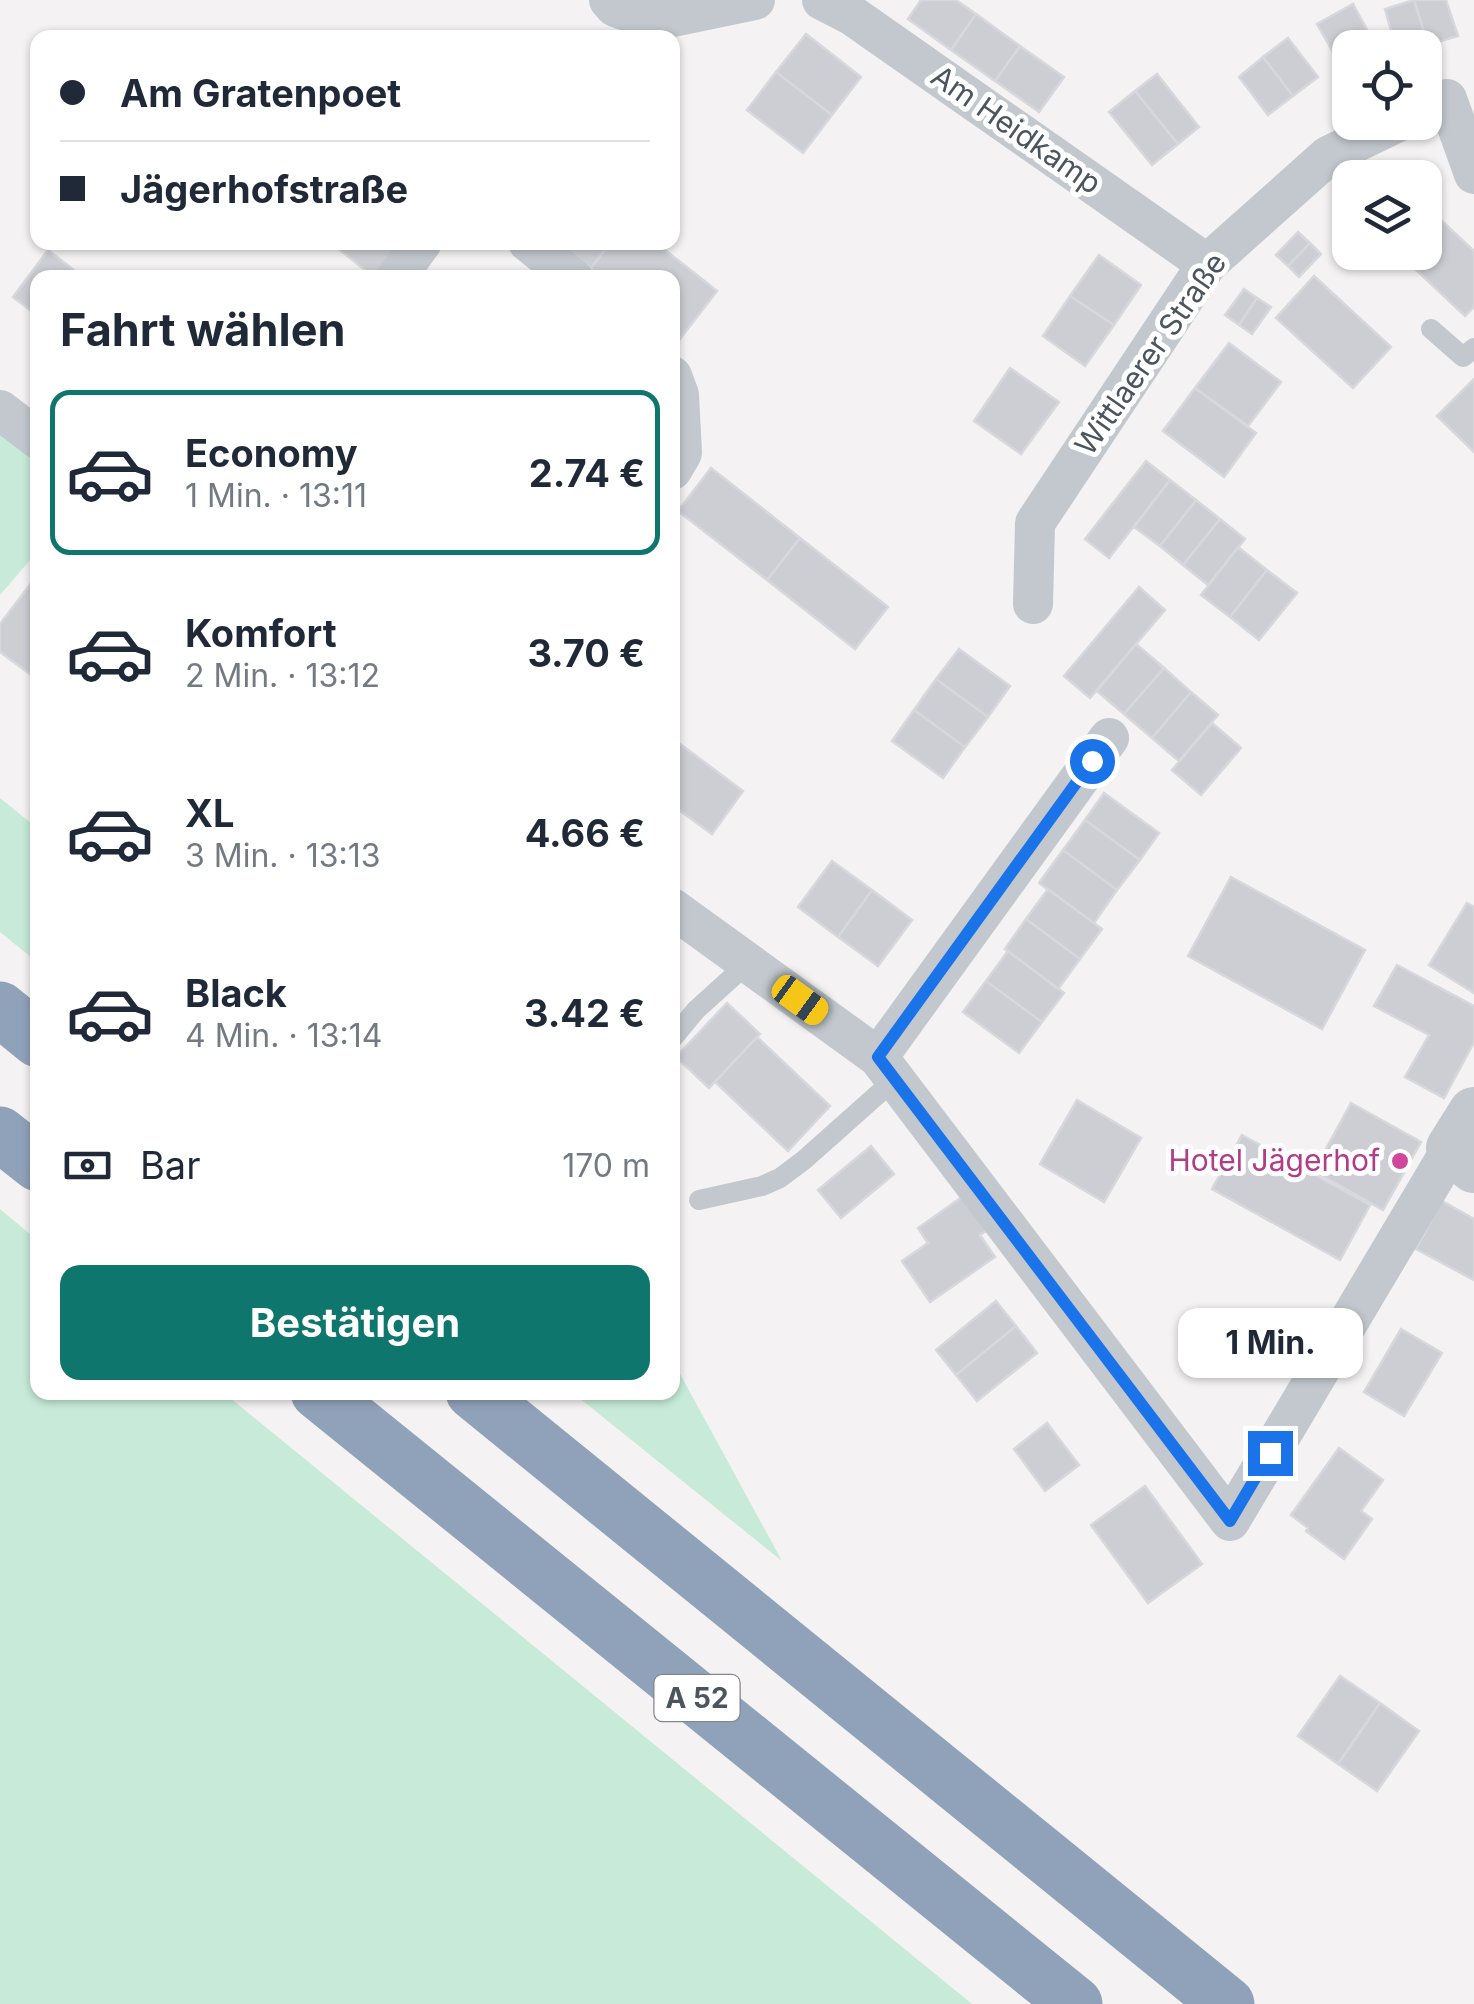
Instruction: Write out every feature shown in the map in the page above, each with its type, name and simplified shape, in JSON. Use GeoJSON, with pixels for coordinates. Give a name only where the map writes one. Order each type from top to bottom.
{"type":"FeatureCollection","features":[{"type":"Feature","properties":{"kind":"highway"},"geometry":{"type":"LineString","coordinates":[[0,1009],[30,1033]]}},
{"type":"Feature","properties":{"kind":"highway"},"geometry":{"type":"LineString","coordinates":[[0,1134],[30,1158]]}},
{"type":"Feature","properties":{"kind":"highway","name":"A 52"},"geometry":{"type":"LineString","coordinates":[[328,1400],[1075,2004]]}},
{"type":"Feature","properties":{"kind":"highway"},"geometry":{"type":"LineString","coordinates":[[483,1400],[1226,2004]]}},
{"type":"Feature","properties":{"kind":"street"},"geometry":{"type":"LineString","coordinates":[[608,0],[654,22],[755,0]]}},
{"type":"Feature","properties":{"kind":"street","name":"Am Heidkamp"},"geometry":{"type":"LineString","coordinates":[[822,0],[854,16],[1207,264]]}},
{"type":"Feature","properties":{"kind":"street"},"geometry":{"type":"LineString","coordinates":[[1449,100],[1474,174]]}},
{"type":"Feature","properties":{"kind":"street","name":"Wittlaerer Straße"},"geometry":{"type":"LineString","coordinates":[[1033,604],[1036,523],[1207,264],[1328,156],[1361,140]]}},
{"type":"Feature","properties":{"kind":"street"},"geometry":{"type":"LineString","coordinates":[[538,250],[562,270]]}},
{"type":"Feature","properties":{"kind":"street"},"geometry":{"type":"LineString","coordinates":[[0,410],[30,434]]}},
{"type":"Feature","properties":{"kind":"street"},"geometry":{"type":"LineString","coordinates":[[680,414],[680,456]]}},
{"type":"Feature","properties":{"kind":"street"},"geometry":{"type":"LineString","coordinates":[[886,1068],[1109,738]]}},
{"type":"Feature","properties":{"kind":"street"},"geometry":{"type":"LineString","coordinates":[[680,914],[886,1068],[1230,1521],[1467,1143]]}},
{"type":"Feature","properties":{"kind":"lane"},"geometry":{"type":"LineString","coordinates":[[1431,329],[1463,358],[1474,348]]}},
{"type":"Feature","properties":{"kind":"lane"},"geometry":{"type":"LineString","coordinates":[[680,1029],[748,963]]}},
{"type":"Feature","properties":{"kind":"lane"},"geometry":{"type":"LineString","coordinates":[[699,1200],[762,1186],[780,1178],[804,1160],[886,1068]]}},
{"type":"Feature","properties":{"kind":"green space"},"geometry":{"type":"Polygon","coordinates":[[[0,410],[30,433],[30,560],[0,595],[0,410]]]}},
{"type":"Feature","properties":{"kind":"green space"},"geometry":{"type":"Polygon","coordinates":[[[0,798],[30,822],[30,956],[0,932],[0,798]]]}},
{"type":"Feature","properties":{"kind":"green space"},"geometry":{"type":"Polygon","coordinates":[[[0,1209],[30,1234],[30,1400],[233,1400],[972,2004],[0,2004],[0,1209]]]}},
{"type":"Feature","properties":{"kind":"green space"},"geometry":{"type":"Polygon","coordinates":[[[680,1374],[782,1561],[582,1400],[680,1400],[680,1374]]]}},
{"type":"Feature","properties":{"kind":"building"},"geometry":{"type":"Polygon","coordinates":[[[921,0],[956,0],[976,14],[951,50],[908,19],[921,0]]]}},
{"type":"Feature","properties":{"kind":"building"},"geometry":{"type":"Polygon","coordinates":[[[1414,0],[1446,0],[1458,36],[1442,41],[1442,30],[1423,30],[1414,0]]]}},
{"type":"Feature","properties":{"kind":"building"},"geometry":{"type":"Polygon","coordinates":[[[1414,0],[1423,30],[1391,30],[1385,9],[1414,0]]]}},
{"type":"Feature","properties":{"kind":"building"},"geometry":{"type":"Polygon","coordinates":[[[1353,4],[1367,30],[1332,30],[1332,50],[1317,24],[1353,4]]]}},
{"type":"Feature","properties":{"kind":"building"},"geometry":{"type":"Polygon","coordinates":[[[976,14],[1020,46],[995,81],[951,50],[976,14]]]}},
{"type":"Feature","properties":{"kind":"building"},"geometry":{"type":"Polygon","coordinates":[[[806,34],[861,77],[832,115],[776,72],[806,34]]]}},
{"type":"Feature","properties":{"kind":"building"},"geometry":{"type":"Polygon","coordinates":[[[1288,38],[1318,77],[1293,96],[1263,57],[1288,38]]]}},
{"type":"Feature","properties":{"kind":"building"},"geometry":{"type":"Polygon","coordinates":[[[1020,46],[1064,77],[1039,112],[995,81],[1020,46]]]}},
{"type":"Feature","properties":{"kind":"building"},"geometry":{"type":"Polygon","coordinates":[[[1263,57],[1293,96],[1268,115],[1239,77],[1263,57]]]}},
{"type":"Feature","properties":{"kind":"building"},"geometry":{"type":"Polygon","coordinates":[[[776,72],[832,115],[803,153],[747,110],[776,72]]]}},
{"type":"Feature","properties":{"kind":"building"},"geometry":{"type":"Polygon","coordinates":[[[1157,74],[1199,127],[1178,144],[1135,91],[1157,74]]]}},
{"type":"Feature","properties":{"kind":"building"},"geometry":{"type":"Polygon","coordinates":[[[1135,91],[1178,144],[1152,165],[1109,112],[1135,91]]]}},
{"type":"Feature","properties":{"kind":"building"},"geometry":{"type":"Polygon","coordinates":[[[1442,221],[1474,251],[1474,307],[1465,316],[1416,270],[1442,270],[1442,221]]]}},
{"type":"Feature","properties":{"kind":"building"},"geometry":{"type":"Polygon","coordinates":[[[1298,232],[1310,243],[1288,266],[1276,255],[1298,232]]]}},
{"type":"Feature","properties":{"kind":"building"},"geometry":{"type":"Polygon","coordinates":[[[1310,243],[1321,254],[1299,277],[1288,266],[1310,243]]]}},
{"type":"Feature","properties":{"kind":"building"},"geometry":{"type":"Polygon","coordinates":[[[48,250],[74,270],[33,270],[48,250]]]}},
{"type":"Feature","properties":{"kind":"building"},"geometry":{"type":"Polygon","coordinates":[[[340,250],[396,250],[381,270],[365,270],[340,250]]]}},
{"type":"Feature","properties":{"kind":"building"},"geometry":{"type":"Polygon","coordinates":[[[568,250],[605,250],[591,268],[568,250]]]}},
{"type":"Feature","properties":{"kind":"building"},"geometry":{"type":"Polygon","coordinates":[[[605,250],[665,250],[717,291],[680,339],[680,270],[591,268],[605,250]]]}},
{"type":"Feature","properties":{"kind":"building"},"geometry":{"type":"Polygon","coordinates":[[[1099,255],[1141,285],[1114,325],[1070,296],[1099,255]]]}},
{"type":"Feature","properties":{"kind":"building"},"geometry":{"type":"Polygon","coordinates":[[[30,274],[30,310],[13,297],[30,274]]]}},
{"type":"Feature","properties":{"kind":"building"},"geometry":{"type":"Polygon","coordinates":[[[1314,276],[1391,347],[1353,388],[1276,318],[1314,276]]]}},
{"type":"Feature","properties":{"kind":"building"},"geometry":{"type":"Polygon","coordinates":[[[1244,289],[1257,298],[1239,325],[1225,315],[1244,289]]]}},
{"type":"Feature","properties":{"kind":"building"},"geometry":{"type":"Polygon","coordinates":[[[1070,296],[1114,325],[1085,366],[1043,336],[1070,296]]]}},
{"type":"Feature","properties":{"kind":"building"},"geometry":{"type":"Polygon","coordinates":[[[1257,298],[1271,307],[1252,334],[1239,325],[1257,298]]]}},
{"type":"Feature","properties":{"kind":"building"},"geometry":{"type":"Polygon","coordinates":[[[1229,343],[1281,382],[1248,426],[1195,388],[1229,343]]]}},
{"type":"Feature","properties":{"kind":"building"},"geometry":{"type":"Polygon","coordinates":[[[1010,368],[1059,402],[1021,454],[974,421],[1010,368]]]}},
{"type":"Feature","properties":{"kind":"building"},"geometry":{"type":"Polygon","coordinates":[[[1474,379],[1474,452],[1437,416],[1474,379]]]}},
{"type":"Feature","properties":{"kind":"building"},"geometry":{"type":"Polygon","coordinates":[[[1195,388],[1256,433],[1224,477],[1163,431],[1195,388]]]}},
{"type":"Feature","properties":{"kind":"building"},"geometry":{"type":"Polygon","coordinates":[[[1146,461],[1170,480],[1109,558],[1085,539],[1146,461]]]}},
{"type":"Feature","properties":{"kind":"building"},"geometry":{"type":"Polygon","coordinates":[[[711,468],[800,538],[767,580],[680,513],[711,468]]]}},
{"type":"Feature","properties":{"kind":"building"},"geometry":{"type":"Polygon","coordinates":[[[1170,480],[1196,500],[1160,546],[1134,527],[1170,480]]]}},
{"type":"Feature","properties":{"kind":"building"},"geometry":{"type":"Polygon","coordinates":[[[1196,500],[1220,519],[1183,565],[1160,546],[1196,500]]]}},
{"type":"Feature","properties":{"kind":"building"},"geometry":{"type":"Polygon","coordinates":[[[1220,519],[1245,539],[1208,585],[1183,565],[1220,519]]]}},
{"type":"Feature","properties":{"kind":"building"},"geometry":{"type":"Polygon","coordinates":[[[800,538],[888,607],[855,649],[767,580],[800,538]]]}},
{"type":"Feature","properties":{"kind":"building"},"geometry":{"type":"Polygon","coordinates":[[[1238,547],[1267,570],[1230,617],[1201,595],[1238,547]]]}},
{"type":"Feature","properties":{"kind":"building"},"geometry":{"type":"Polygon","coordinates":[[[1267,570],[1297,593],[1259,640],[1230,617],[1267,570]]]}},
{"type":"Feature","properties":{"kind":"building"},"geometry":{"type":"Polygon","coordinates":[[[30,585],[30,674],[0,652],[0,624],[30,585]]]}},
{"type":"Feature","properties":{"kind":"building"},"geometry":{"type":"Polygon","coordinates":[[[1139,587],[1165,610],[1090,698],[1064,676],[1139,587]]]}},
{"type":"Feature","properties":{"kind":"building"},"geometry":{"type":"Polygon","coordinates":[[[1136,644],[1164,668],[1124,714],[1097,691],[1136,644]]]}},
{"type":"Feature","properties":{"kind":"building"},"geometry":{"type":"Polygon","coordinates":[[[959,649],[1010,686],[988,717],[936,679],[959,649]]]}},
{"type":"Feature","properties":{"kind":"building"},"geometry":{"type":"Polygon","coordinates":[[[1164,668],[1191,692],[1152,738],[1124,714],[1164,668]]]}},
{"type":"Feature","properties":{"kind":"building"},"geometry":{"type":"Polygon","coordinates":[[[936,679],[988,717],[965,747],[914,710],[936,679]]]}},
{"type":"Feature","properties":{"kind":"building"},"geometry":{"type":"Polygon","coordinates":[[[1191,692],[1218,715],[1179,761],[1152,738],[1191,692]]]}},
{"type":"Feature","properties":{"kind":"building"},"geometry":{"type":"Polygon","coordinates":[[[914,710],[965,747],[943,778],[892,741],[914,710]]]}},
{"type":"Feature","properties":{"kind":"building"},"geometry":{"type":"Polygon","coordinates":[[[1212,723],[1241,748],[1201,795],[1172,770],[1212,723]]]}},
{"type":"Feature","properties":{"kind":"building"},"geometry":{"type":"Polygon","coordinates":[[[680,744],[743,791],[712,834],[680,811],[680,744]]]}},
{"type":"Feature","properties":{"kind":"building"},"geometry":{"type":"Polygon","coordinates":[[[1104,793],[1159,833],[1140,860],[1085,820],[1104,793]]]}},
{"type":"Feature","properties":{"kind":"building"},"geometry":{"type":"Polygon","coordinates":[[[1085,820],[1140,860],[1117,890],[1063,850],[1085,820]]]}},
{"type":"Feature","properties":{"kind":"building"},"geometry":{"type":"Polygon","coordinates":[[[1063,850],[1117,890],[1094,923],[1039,883],[1063,850]]]}},
{"type":"Feature","properties":{"kind":"building"},"geometry":{"type":"Polygon","coordinates":[[[832,861],[872,890],[838,937],[798,907],[832,861]]]}},
{"type":"Feature","properties":{"kind":"building"},"geometry":{"type":"Polygon","coordinates":[[[1231,877],[1365,950],[1322,1029],[1188,956],[1231,877]]]}},
{"type":"Feature","properties":{"kind":"building"},"geometry":{"type":"Polygon","coordinates":[[[1048,889],[1102,929],[1080,959],[1026,919],[1048,889]]]}},
{"type":"Feature","properties":{"kind":"building"},"geometry":{"type":"Polygon","coordinates":[[[872,890],[912,920],[878,966],[838,937],[872,890]]]}},
{"type":"Feature","properties":{"kind":"building"},"geometry":{"type":"Polygon","coordinates":[[[1467,903],[1474,907],[1474,993],[1429,965],[1467,903]]]}},
{"type":"Feature","properties":{"kind":"building"},"geometry":{"type":"Polygon","coordinates":[[[1026,919],[1080,959],[1058,989],[1005,949],[1026,919]]]}},
{"type":"Feature","properties":{"kind":"building"},"geometry":{"type":"Polygon","coordinates":[[[1008,951],[1064,993],[1042,1022],[986,981],[1008,951]]]}},
{"type":"Feature","properties":{"kind":"building"},"geometry":{"type":"Polygon","coordinates":[[[1397,965],[1474,1006],[1474,1042],[1444,1098],[1405,1077],[1429,1035],[1374,1006],[1397,965]]]}},
{"type":"Feature","properties":{"kind":"building"},"geometry":{"type":"Polygon","coordinates":[[[986,981],[1042,1022],[1019,1053],[963,1012],[986,981]]]}},
{"type":"Feature","properties":{"kind":"building"},"geometry":{"type":"Polygon","coordinates":[[[727,1003],[760,1034],[709,1088],[680,1061],[680,1053],[727,1003]]]}},
{"type":"Feature","properties":{"kind":"building"},"geometry":{"type":"Polygon","coordinates":[[[757,1037],[830,1106],[788,1151],[715,1082],[757,1037]]]}},
{"type":"Feature","properties":{"kind":"building"},"geometry":{"type":"Polygon","coordinates":[[[1077,1100],[1141,1138],[1104,1202],[1040,1164],[1077,1100]]]}},
{"type":"Feature","properties":{"kind":"building"},"geometry":{"type":"Polygon","coordinates":[[[1351,1103],[1421,1142],[1383,1210],[1314,1171],[1351,1103]]]}},
{"type":"Feature","properties":{"kind":"building"},"geometry":{"type":"Polygon","coordinates":[[[1242,1135],[1370,1205],[1340,1260],[1212,1189],[1242,1135]]]}},
{"type":"Feature","properties":{"kind":"building"},"geometry":{"type":"Polygon","coordinates":[[[871,1146],[894,1174],[841,1218],[818,1190],[871,1146]]]}},
{"type":"Feature","properties":{"kind":"building"},"geometry":{"type":"Polygon","coordinates":[[[962,1197],[986,1231],[980,1235],[995,1257],[930,1302],[902,1261],[928,1243],[918,1228],[962,1197]]]}},
{"type":"Feature","properties":{"kind":"building"},"geometry":{"type":"Polygon","coordinates":[[[1442,1201],[1474,1219],[1474,1280],[1416,1249],[1442,1201]]]}},
{"type":"Feature","properties":{"kind":"building"},"geometry":{"type":"Polygon","coordinates":[[[996,1301],[1016,1326],[956,1375],[936,1350],[996,1301]]]}},
{"type":"Feature","properties":{"kind":"building"},"geometry":{"type":"Polygon","coordinates":[[[1016,1326],[1037,1353],[977,1401],[956,1375],[1016,1326]]]}},
{"type":"Feature","properties":{"kind":"building"},"geometry":{"type":"Polygon","coordinates":[[[1401,1329],[1442,1353],[1404,1416],[1364,1392],[1401,1329]]]}},
{"type":"Feature","properties":{"kind":"building"},"geometry":{"type":"Polygon","coordinates":[[[1047,1423],[1079,1465],[1045,1491],[1014,1449],[1047,1423]]]}},
{"type":"Feature","properties":{"kind":"building"},"geometry":{"type":"Polygon","coordinates":[[[1339,1448],[1383,1480],[1361,1511],[1372,1519],[1344,1559],[1291,1515],[1339,1448]]]}},
{"type":"Feature","properties":{"kind":"building"},"geometry":{"type":"Polygon","coordinates":[[[1145,1486],[1202,1564],[1148,1603],[1091,1525],[1145,1486]]]}},
{"type":"Feature","properties":{"kind":"building"},"geometry":{"type":"Polygon","coordinates":[[[1340,1676],[1380,1703],[1338,1764],[1298,1736],[1340,1676]]]}},
{"type":"Feature","properties":{"kind":"building"},"geometry":{"type":"Polygon","coordinates":[[[1380,1703],[1419,1731],[1377,1791],[1338,1764],[1380,1703]]]}},
{"type":"Feature","properties":{"kind":"place","name":"Hotel Jägerhof"},"geometry":{"type":"Point","coordinates":[1400,1161]}},
{"type":"Feature","properties":{"kind":"route"},"geometry":{"type":"LineString","coordinates":[[1092,761],[878,1057],[1230,1521],[1270,1453]]}}]}
